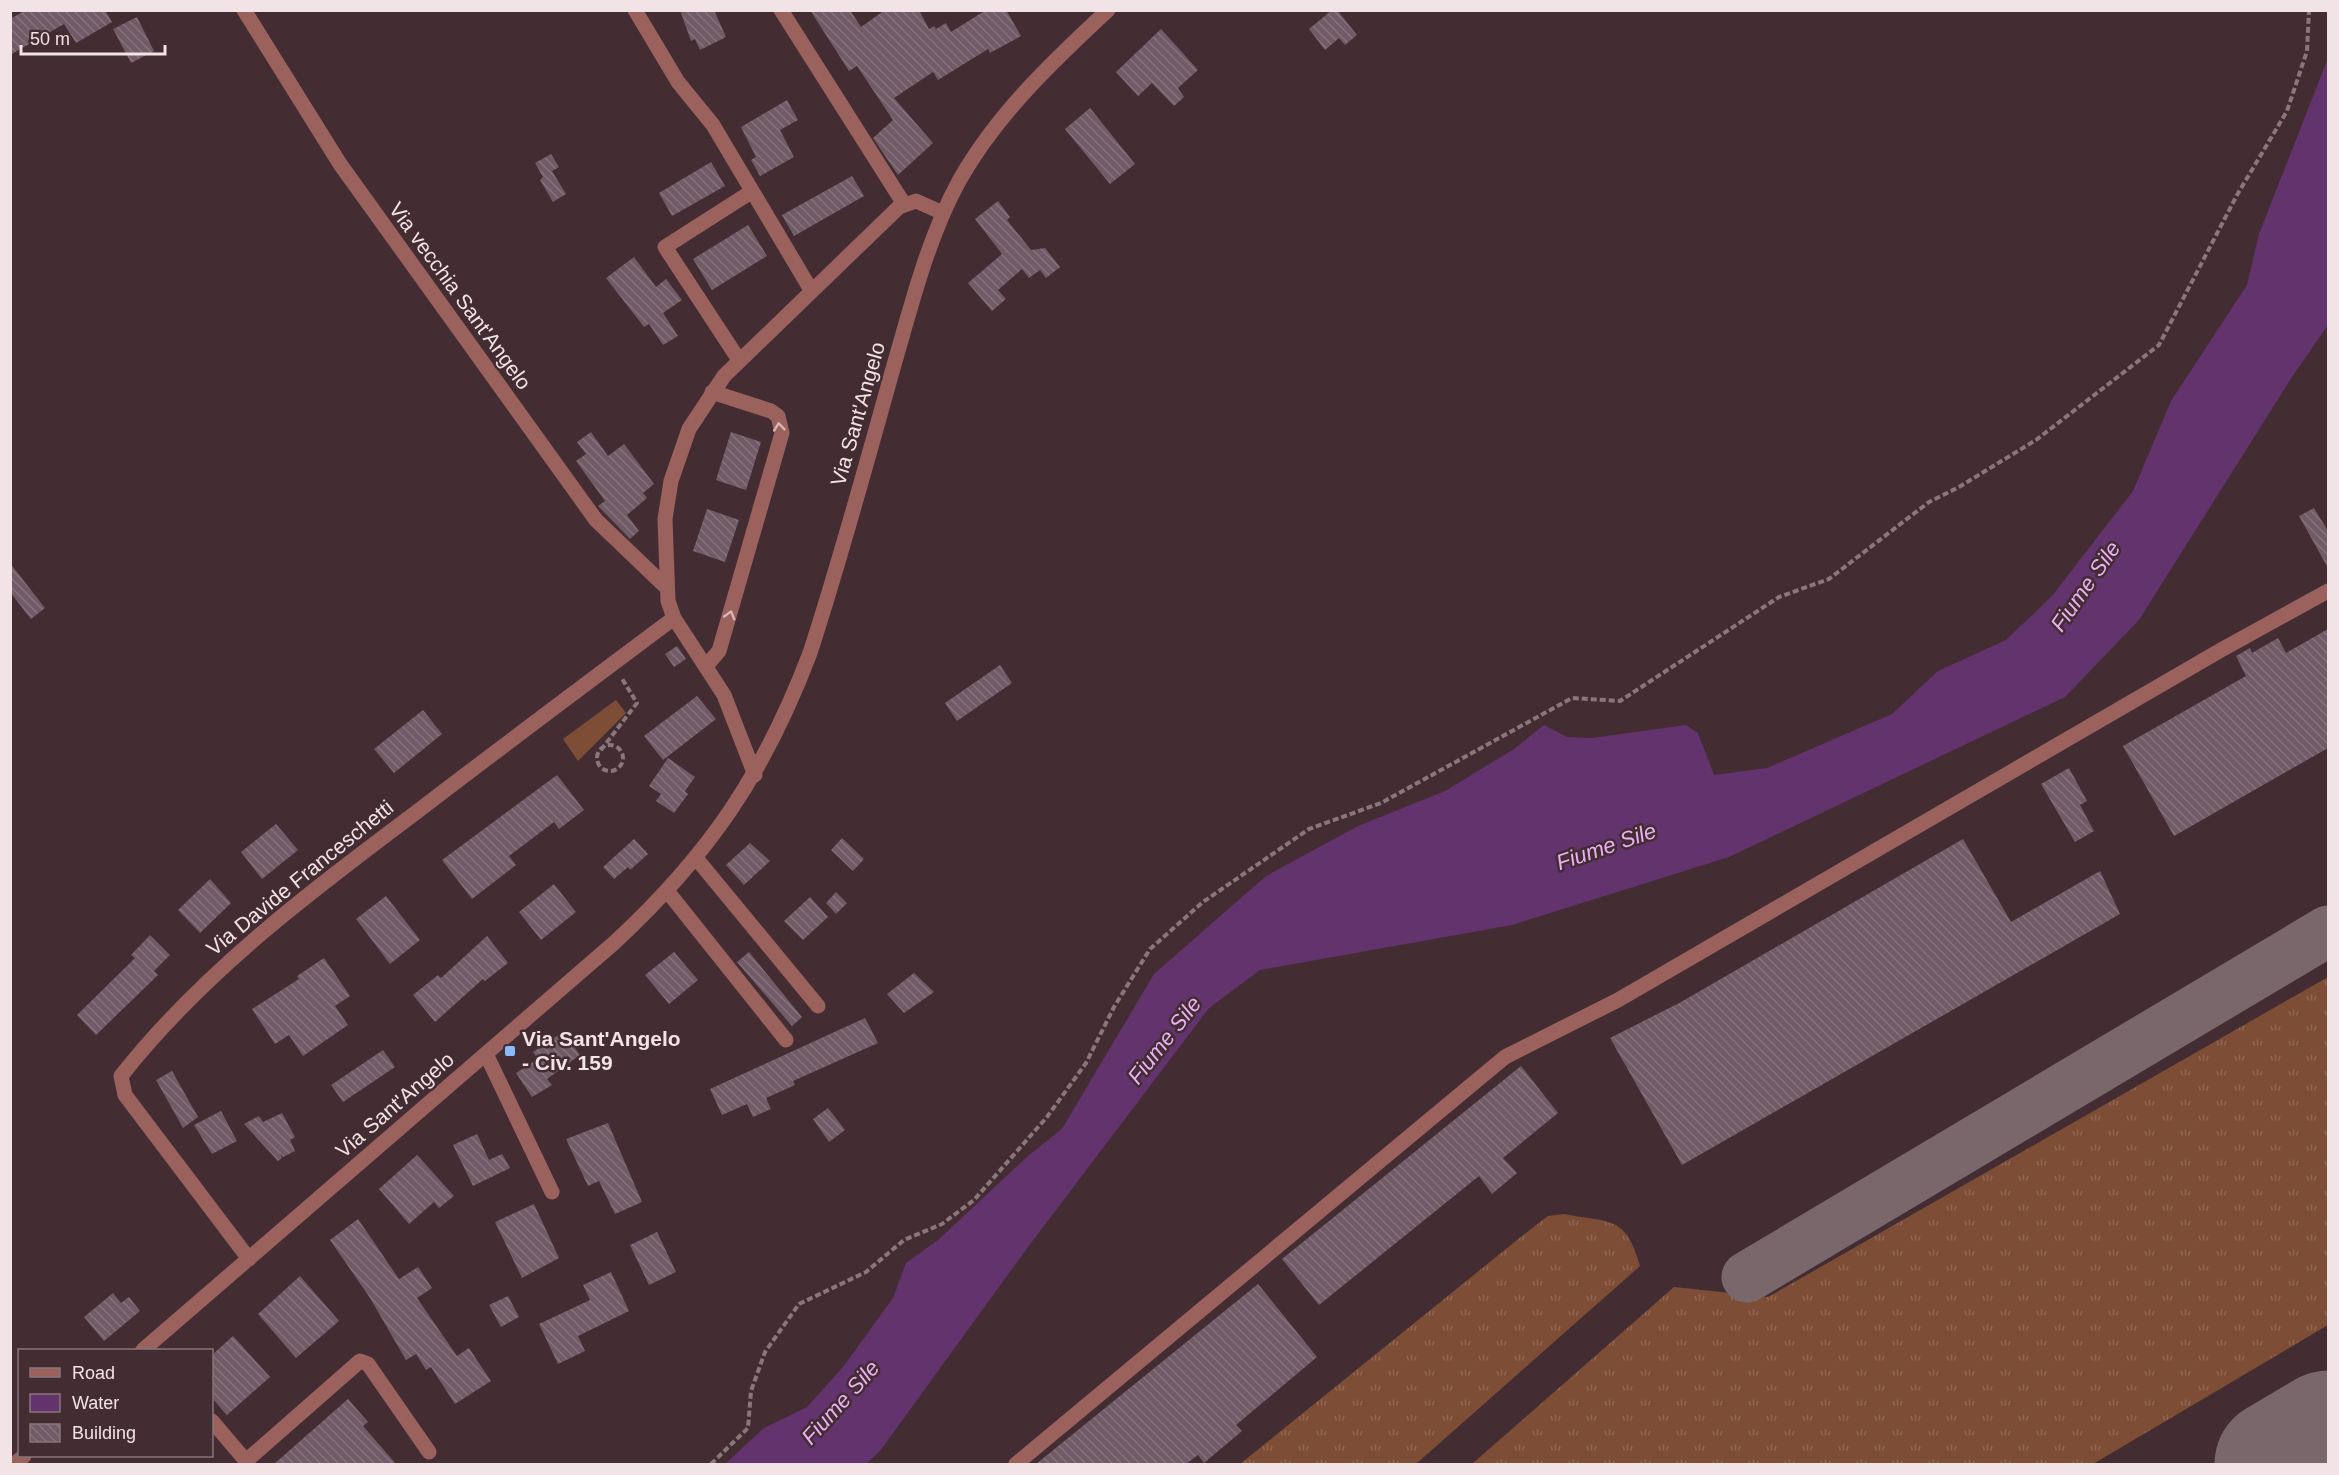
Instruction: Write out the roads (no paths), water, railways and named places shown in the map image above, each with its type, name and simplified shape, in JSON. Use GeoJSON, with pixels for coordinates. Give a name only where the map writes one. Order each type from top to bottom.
{"type":"FeatureCollection","features":[{"type":"Feature","properties":{"kind":"street","name":"Via vecchia Sant'Angelo"},"geometry":{"type":"LineString","coordinates":[[244,10],[340,164],[596,520],[666,587]]}},
{"type":"Feature","properties":{"kind":"street"},"geometry":{"type":"LineString","coordinates":[[635,10],[678,82],[713,125],[811,290]]}},
{"type":"Feature","properties":{"kind":"street"},"geometry":{"type":"LineString","coordinates":[[781,10],[904,204]]}},
{"type":"Feature","properties":{"kind":"street","name":"Via Sant'Angelo"},"geometry":{"type":"LineString","coordinates":[[147,1349],[614,943],[668,892],[696,858],[755,775],[777,733],[810,653],[907,320],[943,213],[970,163],[1000,121],[1043,73],[1107,10]]}},
{"type":"Feature","properties":{"kind":"street"},"geometry":{"type":"LineString","coordinates":[[739,360],[665,247],[751,192]]}},
{"type":"Feature","properties":{"kind":"street"},"geometry":{"type":"LineString","coordinates":[[755,775],[740,743],[730,708],[706,666],[674,618],[666,587],[665,519],[671,481],[689,429],[712,392],[739,360],[904,204],[916,201],[943,213]]}},
{"type":"Feature","properties":{"kind":"street"},"geometry":{"type":"LineString","coordinates":[[706,666],[719,651],[782,433],[778,416],[771,411],[712,392]]}},
{"type":"Feature","properties":{"kind":"street"},"geometry":{"type":"LineString","coordinates":[[1016,1464],[1505,1057],[1618,1000],[2221,650],[2328,591]]}},
{"type":"Feature","properties":{"kind":"street","name":"Via Davide Franceschetti"},"geometry":{"type":"LineString","coordinates":[[249,1259],[124,1095],[121,1076],[151,1037],[245,945],[358,855],[674,618]]}},
{"type":"Feature","properties":{"kind":"street"},"geometry":{"type":"LineString","coordinates":[[696,858],[818,1006]]}},
{"type":"Feature","properties":{"kind":"street"},"geometry":{"type":"LineString","coordinates":[[668,892],[786,1040]]}},
{"type":"Feature","properties":{"kind":"street"},"geometry":{"type":"LineString","coordinates":[[486,1054],[552,1191]]}},
{"type":"Feature","properties":{"kind":"street"},"geometry":{"type":"LineString","coordinates":[[213,1422],[244,1463],[360,1361],[368,1364],[429,1452]]}},
{"type":"Feature","properties":{"kind":"water","name":"Fiume Sile"},"geometry":{"type":"Polygon","coordinates":[[[2328,58],[2328,325],[2292,377],[2139,620],[2065,697],[1729,857],[1512,925],[1260,970],[1209,1008],[1028,1247],[880,1451],[866,1464],[725,1464],[764,1428],[807,1407],[843,1367],[893,1298],[906,1263],[938,1240],[1029,1155],[1062,1129],[1154,974],[1266,876],[1358,826],[1445,791],[1514,749],[1544,725],[1567,737],[1592,738],[1686,725],[1698,733],[1714,775],[1767,768],[1892,714],[1938,671],[2006,640],[2052,596],[2133,491],[2171,401],[2247,285],[2259,234],[2328,58]]]}},
{"type":"Feature","properties":{"kind":"place","name":"Via Sant'Angelo - Civ. 159"},"geometry":{"type":"Point","coordinates":[510,1051]}}]}
